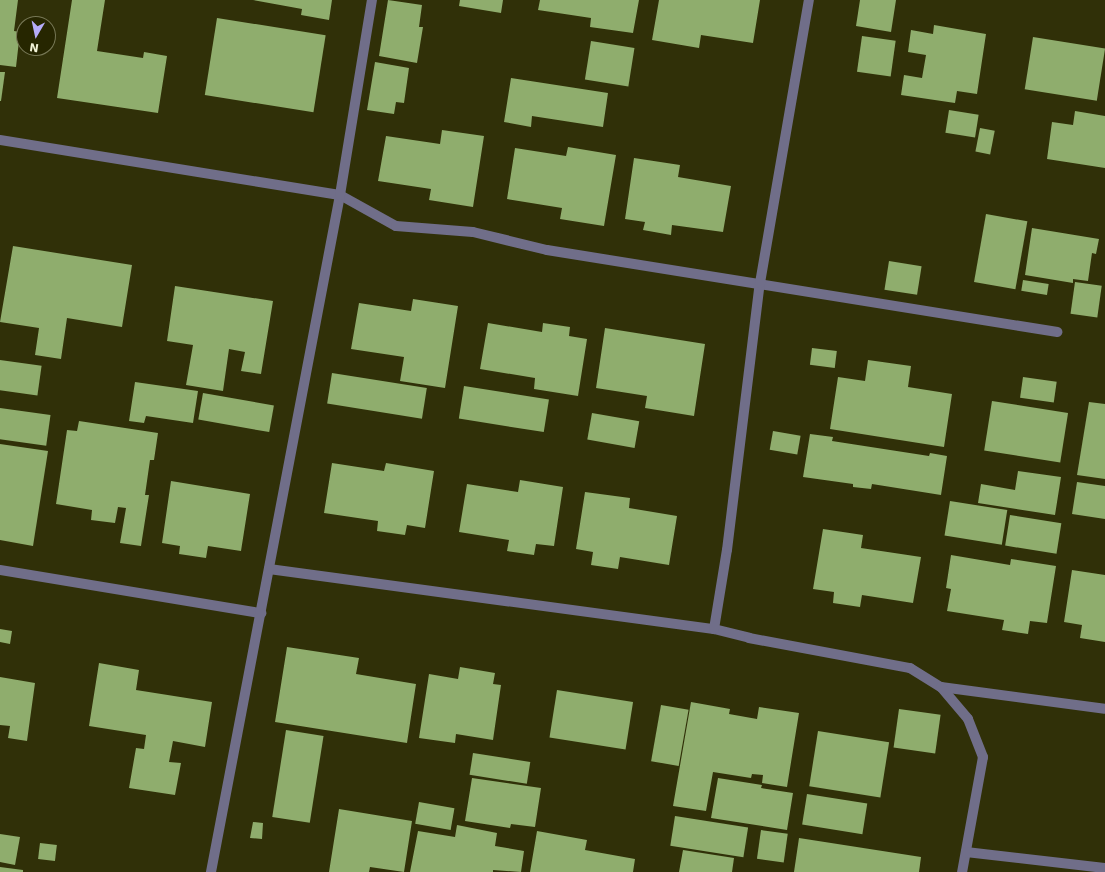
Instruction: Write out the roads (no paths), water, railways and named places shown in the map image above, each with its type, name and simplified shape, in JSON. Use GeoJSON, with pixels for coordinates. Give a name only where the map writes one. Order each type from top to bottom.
{"type":"FeatureCollection","features":[{"type":"Feature","properties":{"kind":"street"},"geometry":{"type":"LineString","coordinates":[[211,872],[340,195],[372,0]]}},
{"type":"Feature","properties":{"kind":"street"},"geometry":{"type":"LineString","coordinates":[[714,629],[727,550],[760,284],[809,0]]}},
{"type":"Feature","properties":{"kind":"street"},"geometry":{"type":"LineString","coordinates":[[0,140],[340,195],[396,226],[473,232],[547,250],[1057,332]]}},
{"type":"Feature","properties":{"kind":"street"},"geometry":{"type":"LineString","coordinates":[[269,569],[714,629],[749,638],[910,668],[941,687],[968,719],[983,757],[962,872]]}},
{"type":"Feature","properties":{"kind":"street"},"geometry":{"type":"LineString","coordinates":[[0,570],[261,613]]}},
{"type":"Feature","properties":{"kind":"street"},"geometry":{"type":"LineString","coordinates":[[941,687],[1105,709]]}},
{"type":"Feature","properties":{"kind":"street"},"geometry":{"type":"LineString","coordinates":[[966,852],[1105,868]]}}]}
